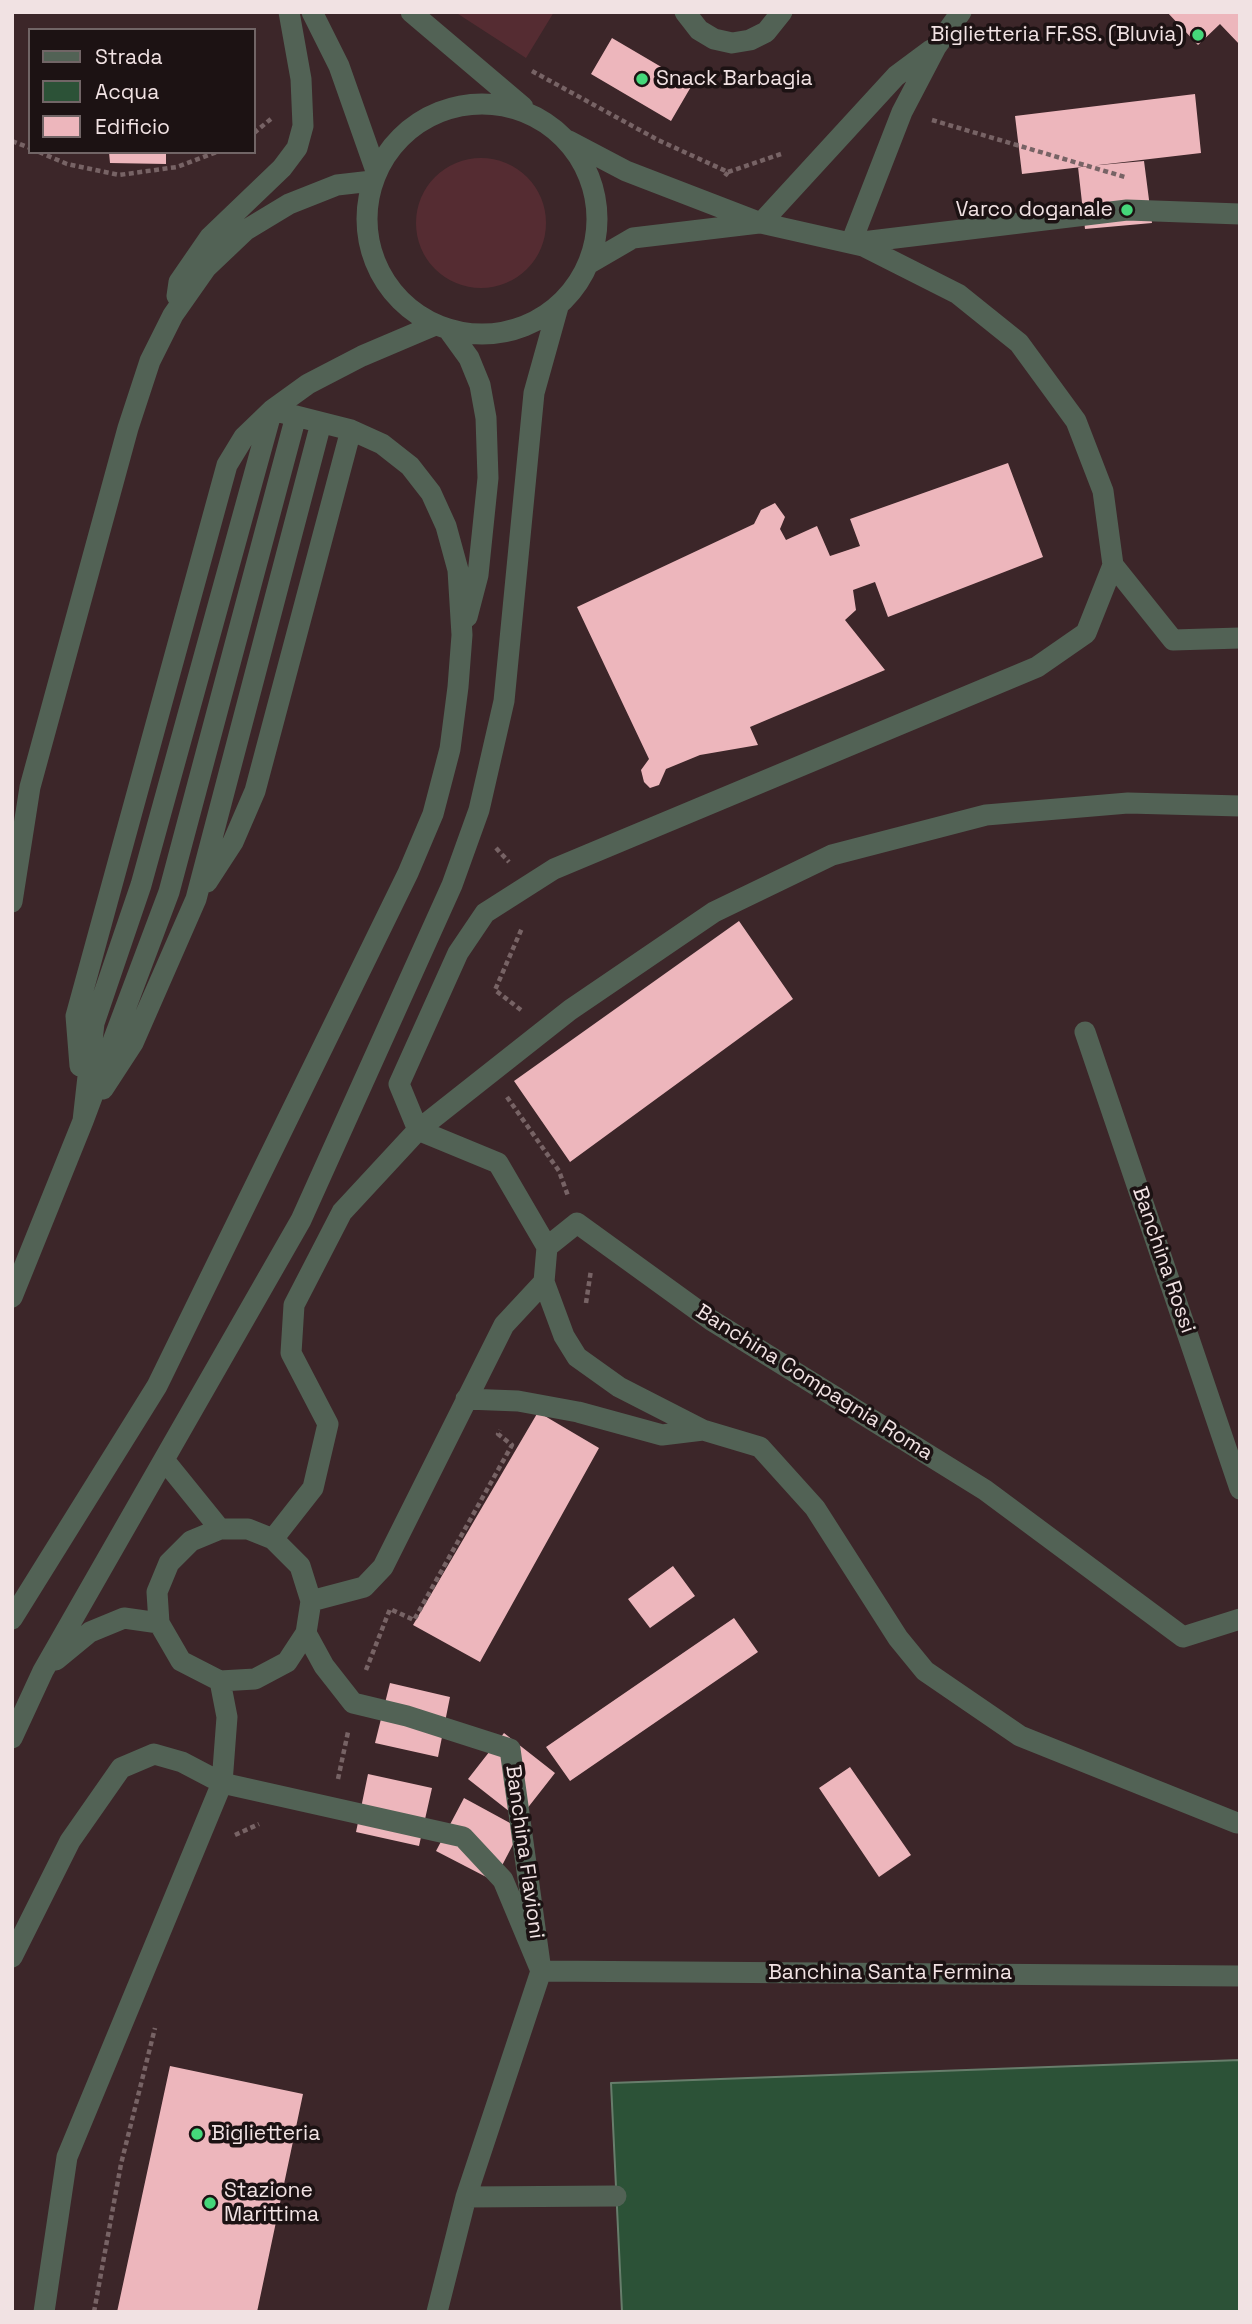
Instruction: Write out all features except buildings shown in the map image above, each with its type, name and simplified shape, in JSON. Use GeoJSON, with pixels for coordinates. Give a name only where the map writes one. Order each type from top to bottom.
{"type":"FeatureCollection","features":[{"type":"Feature","properties":{"kind":"lane"},"geometry":{"type":"LineString","coordinates":[[173,315],[179,282],[210,237],[282,168],[297,148],[303,126],[301,79],[289,12]]}},
{"type":"Feature","properties":{"kind":"lane"},"geometry":{"type":"LineString","coordinates":[[312,12],[339,65],[374,176]]}},
{"type":"Feature","properties":{"kind":"lane"},"geometry":{"type":"LineString","coordinates":[[411,12],[530,113],[569,141],[626,171],[761,223],[851,243],[958,294],[1019,344],[1076,421],[1103,491],[1113,565],[1086,633],[1037,667],[554,869],[485,913],[458,953],[399,1084],[418,1130],[498,1163],[547,1247],[544,1282],[564,1336],[577,1357],[619,1387],[703,1430],[760,1447],[815,1508],[898,1638],[925,1671],[1020,1736],[1237,1823]]}},
{"type":"Feature","properties":{"kind":"lane"},"geometry":{"type":"LineString","coordinates":[[685,12],[699,30],[714,39],[732,43],[750,40],[766,32],[782,12]]}},
{"type":"Feature","properties":{"kind":"lane"},"geometry":{"type":"LineString","coordinates":[[851,243],[902,112],[936,47],[961,12]]}},
{"type":"Feature","properties":{"kind":"lane"},"geometry":{"type":"LineString","coordinates":[[590,263],[633,239],[761,223],[896,76],[936,47]]}},
{"type":"Feature","properties":{"kind":"lane"},"geometry":{"type":"LineString","coordinates":[[12,1619],[157,1386],[408,873],[433,814],[450,750],[463,635],[478,575],[488,478],[486,418],[480,385],[469,358],[442,327],[407,306],[384,280],[370,248],[366,214],[374,176],[396,140],[424,118],[458,105],[495,103],[530,113]]}},
{"type":"Feature","properties":{"kind":"lane"},"geometry":{"type":"LineString","coordinates":[[83,1121],[76,1016],[226,464],[244,437],[272,410],[308,384],[362,356],[442,327],[477,335],[506,332],[534,323],[558,307],[577,287],[590,263],[598,231],[597,199],[587,168],[569,141]]}},
{"type":"Feature","properties":{"kind":"lane"},"geometry":{"type":"LineString","coordinates":[[12,902],[30,787],[128,428],[150,362],[173,315],[206,268],[246,230],[301,199],[337,185],[374,176]]}},
{"type":"Feature","properties":{"kind":"lane"},"geometry":{"type":"LineString","coordinates":[[851,243],[1126,210],[1240,214]]}},
{"type":"Feature","properties":{"kind":"lane"},"geometry":{"type":"LineString","coordinates":[[12,1738],[43,1671],[300,1220],[453,885],[479,810],[503,701],[534,393],[558,307]]}},
{"type":"Feature","properties":{"kind":"lane"},"geometry":{"type":"LineString","coordinates":[[272,410],[351,430],[383,444],[401,458],[431,493],[446,526],[458,570],[463,635]]}},
{"type":"Feature","properties":{"kind":"lane"},"geometry":{"type":"LineString","coordinates":[[83,1121],[94,1023],[141,885],[272,410]]}},
{"type":"Feature","properties":{"kind":"lane"},"geometry":{"type":"LineString","coordinates":[[12,1297],[83,1121],[169,892],[296,416]]}},
{"type":"Feature","properties":{"kind":"lane"},"geometry":{"type":"LineString","coordinates":[[83,1121],[133,1043],[196,898],[321,422]]}},
{"type":"Feature","properties":{"kind":"lane"},"geometry":{"type":"LineString","coordinates":[[196,898],[233,842],[256,791],[351,430]]}},
{"type":"Feature","properties":{"kind":"lane"},"geometry":{"type":"LineString","coordinates":[[1113,565],[1173,640],[1240,638]]}},
{"type":"Feature","properties":{"kind":"lane"},"geometry":{"type":"LineString","coordinates":[[274,1539],[313,1488],[328,1424],[291,1353],[294,1305],[342,1212],[418,1130],[547,1031],[570,1010],[713,912],[832,855],[986,815],[1128,803],[1240,806]]}},
{"type":"Feature","properties":{"kind":"lane","name":"Banchina Rossi"},"geometry":{"type":"LineString","coordinates":[[1085,1032],[1240,1489]]}},
{"type":"Feature","properties":{"kind":"lane"},"geometry":{"type":"LineString","coordinates":[[12,1257],[56,1184]]}},
{"type":"Feature","properties":{"kind":"lane","name":"Banchina Compagnia Roma"},"geometry":{"type":"LineString","coordinates":[[547,1247],[577,1223],[711,1320],[985,1490],[1183,1637],[1240,1619]]}},
{"type":"Feature","properties":{"kind":"lane"},"geometry":{"type":"LineString","coordinates":[[311,1601],[364,1587],[383,1567],[504,1325],[544,1282]]}},
{"type":"Feature","properties":{"kind":"lane"},"geometry":{"type":"LineString","coordinates":[[466,1399],[530,1403],[662,1435],[703,1430]]}},
{"type":"Feature","properties":{"kind":"lane"},"geometry":{"type":"LineString","coordinates":[[165,1461],[220,1529]]}},
{"type":"Feature","properties":{"kind":"lane"},"geometry":{"type":"LineString","coordinates":[[220,1529],[248,1529],[274,1539],[300,1566],[311,1601],[306,1633],[287,1662],[255,1679],[220,1681],[181,1661],[159,1623],[157,1592],[169,1563],[191,1541],[220,1529]]}},
{"type":"Feature","properties":{"kind":"lane"},"geometry":{"type":"LineString","coordinates":[[43,1671],[90,1632],[124,1618],[159,1623]]}},
{"type":"Feature","properties":{"kind":"lane"},"geometry":{"type":"LineString","coordinates":[[306,1633],[324,1667],[353,1703]]}},
{"type":"Feature","properties":{"kind":"lane"},"geometry":{"type":"LineString","coordinates":[[44,2312],[66,2157],[222,1783],[227,1717],[220,1681]]}},
{"type":"Feature","properties":{"kind":"lane","name":"Banchina Flavioni"},"geometry":{"type":"LineString","coordinates":[[353,1703],[407,1716],[510,1749],[541,1971],[466,2197],[437,2312]]}},
{"type":"Feature","properties":{"kind":"lane"},"geometry":{"type":"LineString","coordinates":[[12,1957],[70,1841],[121,1768],[154,1754],[182,1762],[222,1783],[463,1837],[503,1880],[541,1971]]}},
{"type":"Feature","properties":{"kind":"lane","name":"Banchina Santa Fermina"},"geometry":{"type":"LineString","coordinates":[[541,1971],[1240,1976]]}},
{"type":"Feature","properties":{"kind":"lane"},"geometry":{"type":"LineString","coordinates":[[466,2197],[616,2196]]}},
{"type":"Feature","properties":{"kind":"path"},"geometry":{"type":"LineString","coordinates":[[525,68],[658,140],[728,172]]}},
{"type":"Feature","properties":{"kind":"path"},"geometry":{"type":"LineString","coordinates":[[902,112],[1129,179]]}},
{"type":"Feature","properties":{"kind":"path"},"geometry":{"type":"LineString","coordinates":[[707,202],[728,172],[794,150]]}},
{"type":"Feature","properties":{"kind":"path"},"geometry":{"type":"LineString","coordinates":[[44,154],[67,164],[119,175],[177,167],[212,154]]}},
{"type":"Feature","properties":{"kind":"path"},"geometry":{"type":"LineString","coordinates":[[489,840],[512,866],[529,910],[495,990]]}},
{"type":"Feature","properties":{"kind":"path"},"geometry":{"type":"LineString","coordinates":[[333,1806],[353,1703]]}},
{"type":"Feature","properties":{"kind":"path"},"geometry":{"type":"LineString","coordinates":[[232,1836],[271,1818]]}},
{"type":"Feature","properties":{"kind":"path"},"geometry":{"type":"LineString","coordinates":[[94,2312],[121,2164],[155,2034],[155,2022]]}},
{"type":"Feature","properties":{"kind":"shaded area"},"geometry":{"type":"Polygon","coordinates":[[[455,12],[554,12],[526,58],[455,12]]]}},
{"type":"Feature","properties":{"kind":"shaded area"},"geometry":{"type":"Polygon","coordinates":[[[481,158],[506,163],[527,177],[541,198],[546,223],[541,248],[527,269],[506,283],[481,288],[456,283],[435,269],[421,248],[416,223],[421,198],[435,177],[456,163],[481,158]]]}},
{"type":"Feature","properties":{"kind":"water"},"geometry":{"type":"Polygon","coordinates":[[[1240,2060],[1240,2312],[622,2312],[611,2083],[1240,2060]]]}},
{"type":"Feature","properties":{"kind":"place","name":"Biglietteria FF.SS. (Bluvia)"},"geometry":{"type":"Point","coordinates":[1198,35]}},
{"type":"Feature","properties":{"kind":"place","name":"Snack Barbagia"},"geometry":{"type":"Point","coordinates":[642,79]}},
{"type":"Feature","properties":{"kind":"place","name":"Varco doganale"},"geometry":{"type":"Point","coordinates":[1127,210]}},
{"type":"Feature","properties":{"kind":"place","name":"Biglietteria"},"geometry":{"type":"Point","coordinates":[197,2134]}},
{"type":"Feature","properties":{"kind":"place","name":"Stazione Marittima"},"geometry":{"type":"Point","coordinates":[210,2203]}}]}
